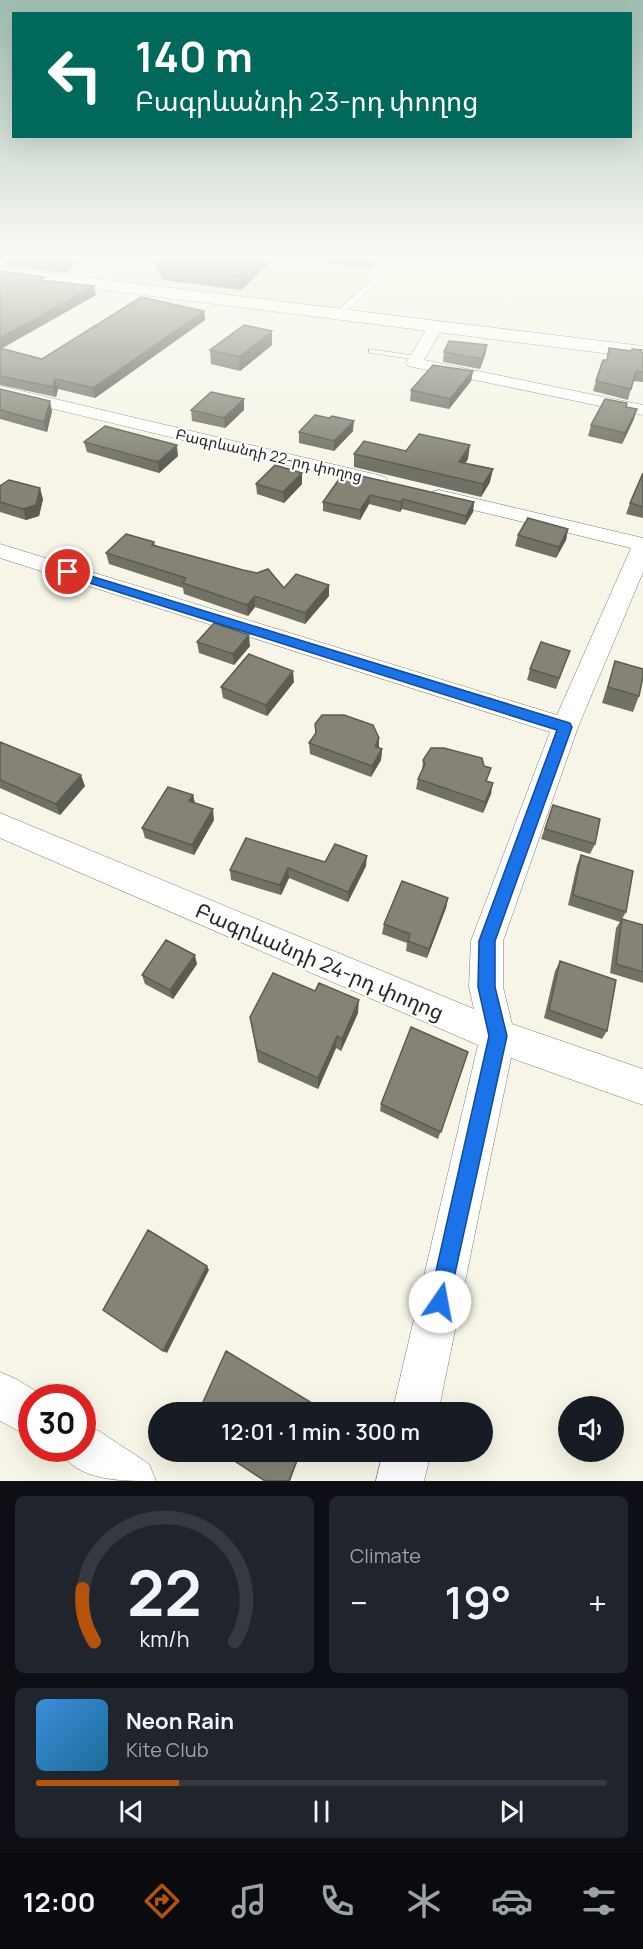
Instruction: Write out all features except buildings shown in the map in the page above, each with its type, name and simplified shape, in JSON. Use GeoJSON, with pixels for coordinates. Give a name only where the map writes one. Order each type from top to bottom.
{"type":"FeatureCollection","features":[{"type":"Feature","properties":{"kind":"main road"},"geometry":{"type":"LineString","coordinates":[[452,328],[643,352]]}},
{"type":"Feature","properties":{"kind":"street"},"geometry":{"type":"LineString","coordinates":[[434,328],[414,363],[643,410]]}},
{"type":"Feature","properties":{"kind":"street","name":"Բագրևանդի 22-րդ փողոց"},"geometry":{"type":"LineString","coordinates":[[0,391],[402,487]]}},
{"type":"Feature","properties":{"kind":"street"},"geometry":{"type":"LineString","coordinates":[[417,1402],[498,1036],[486,987],[487,941],[565,727],[643,545],[425,492]]}},
{"type":"Feature","properties":{"kind":"street"},"geometry":{"type":"LineString","coordinates":[[0,551],[565,727]]}},
{"type":"Feature","properties":{"kind":"street","name":"Բագրևանդի 24-րդ փողոց"},"geometry":{"type":"LineString","coordinates":[[0,825],[498,1036],[643,1087]]}},
{"type":"Feature","properties":{"kind":"street"},"geometry":{"type":"LineString","coordinates":[[0,1395],[18,1406]]}},
{"type":"Feature","properties":{"kind":"street"},"geometry":{"type":"LineString","coordinates":[[96,1457],[132,1481]]}},
{"type":"Feature","properties":{"kind":"street"},"geometry":{"type":"LineString","coordinates":[[400,1481],[404,1462]]}},
{"type":"Feature","properties":{"kind":"lane"},"geometry":{"type":"LineString","coordinates":[[372,351],[417,358]]}},
{"type":"Feature","properties":{"kind":"route"},"geometry":{"type":"LineString","coordinates":[[68,572],[565,727],[487,941],[486,987],[498,1036],[440,1302]]}}]}
